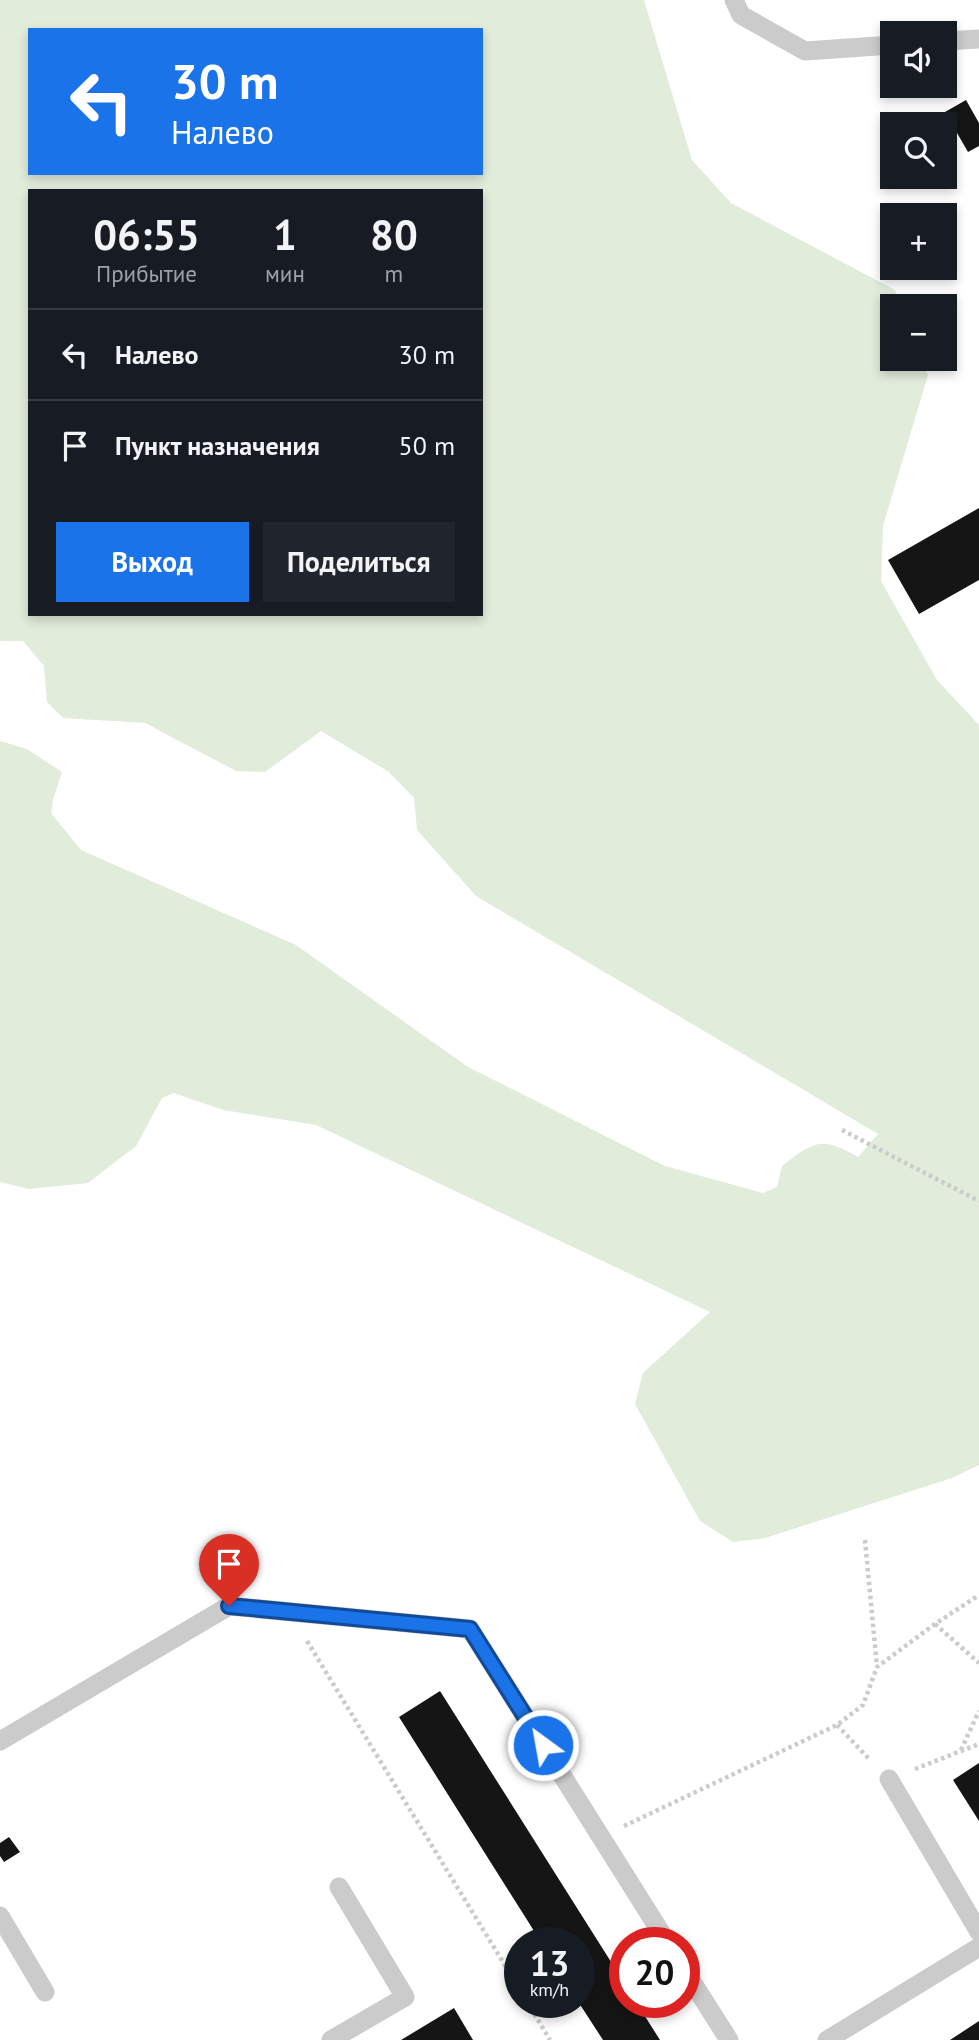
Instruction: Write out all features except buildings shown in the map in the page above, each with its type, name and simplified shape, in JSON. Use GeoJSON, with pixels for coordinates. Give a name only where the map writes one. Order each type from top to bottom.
{"type":"FeatureCollection","features":[{"type":"Feature","properties":{"kind":"lane"},"geometry":{"type":"LineString","coordinates":[[734,0],[741,15],[805,51],[880,46]]}},
{"type":"Feature","properties":{"kind":"lane"},"geometry":{"type":"LineString","coordinates":[[957,40],[979,39]]}},
{"type":"Feature","properties":{"kind":"lane"},"geometry":{"type":"LineString","coordinates":[[0,1741],[229,1606],[470,1629],[658,1927]]}},
{"type":"Feature","properties":{"kind":"lane"},"geometry":{"type":"LineString","coordinates":[[888,1779],[979,1932]]}},
{"type":"Feature","properties":{"kind":"lane"},"geometry":{"type":"LineString","coordinates":[[331,2040],[405,1997],[339,1887]]}},
{"type":"Feature","properties":{"kind":"lane"},"geometry":{"type":"LineString","coordinates":[[0,1916],[45,1992]]}},
{"type":"Feature","properties":{"kind":"lane"},"geometry":{"type":"LineString","coordinates":[[827,2040],[979,1947]]}},
{"type":"Feature","properties":{"kind":"lane"},"geometry":{"type":"LineString","coordinates":[[700,1994],[729,2040]]}},
{"type":"Feature","properties":{"kind":"path"},"geometry":{"type":"LineString","coordinates":[[842,1130],[979,1201]]}},
{"type":"Feature","properties":{"kind":"path"},"geometry":{"type":"LineString","coordinates":[[601,1837],[837,1725],[863,1705],[877,1667],[865,1540]]}},
{"type":"Feature","properties":{"kind":"path"},"geometry":{"type":"LineString","coordinates":[[877,1667],[979,1595]]}},
{"type":"Feature","properties":{"kind":"path"},"geometry":{"type":"LineString","coordinates":[[289,1612],[504,1964]]}},
{"type":"Feature","properties":{"kind":"path"},"geometry":{"type":"LineString","coordinates":[[935,1624],[979,1663]]}},
{"type":"Feature","properties":{"kind":"path"},"geometry":{"type":"LineString","coordinates":[[961,1751],[979,1711]]}},
{"type":"Feature","properties":{"kind":"path"},"geometry":{"type":"LineString","coordinates":[[537,2018],[550,2040]]}},
{"type":"Feature","properties":{"kind":"green space"},"geometry":{"type":"Polygon","coordinates":[[[0,0],[644,0],[692,160],[731,203],[895,290],[896,294],[880,294],[880,371],[926,371],[928,375],[883,526],[881,581],[937,680],[979,725],[979,1465],[952,1478],[765,1538],[733,1542],[700,1521],[635,1404],[643,1373],[710,1312],[316,1125],[223,1110],[174,1093],[162,1098],[136,1146],[88,1183],[29,1189],[0,1182],[0,741],[27,749],[62,772],[51,813],[81,850],[296,945],[468,1067],[665,1166],[763,1193],[777,1187],[782,1166],[803,1151],[818,1144],[826,1144],[858,1157],[878,1134],[476,896],[417,830],[414,798],[389,772],[321,731],[265,772],[236,771],[145,723],[63,718],[47,702],[44,666],[23,641],[0,641],[0,0]]]}},
{"type":"Feature","properties":{"kind":"route"},"geometry":{"type":"LineString","coordinates":[[229,1606],[470,1629],[543,1745]]}}]}
